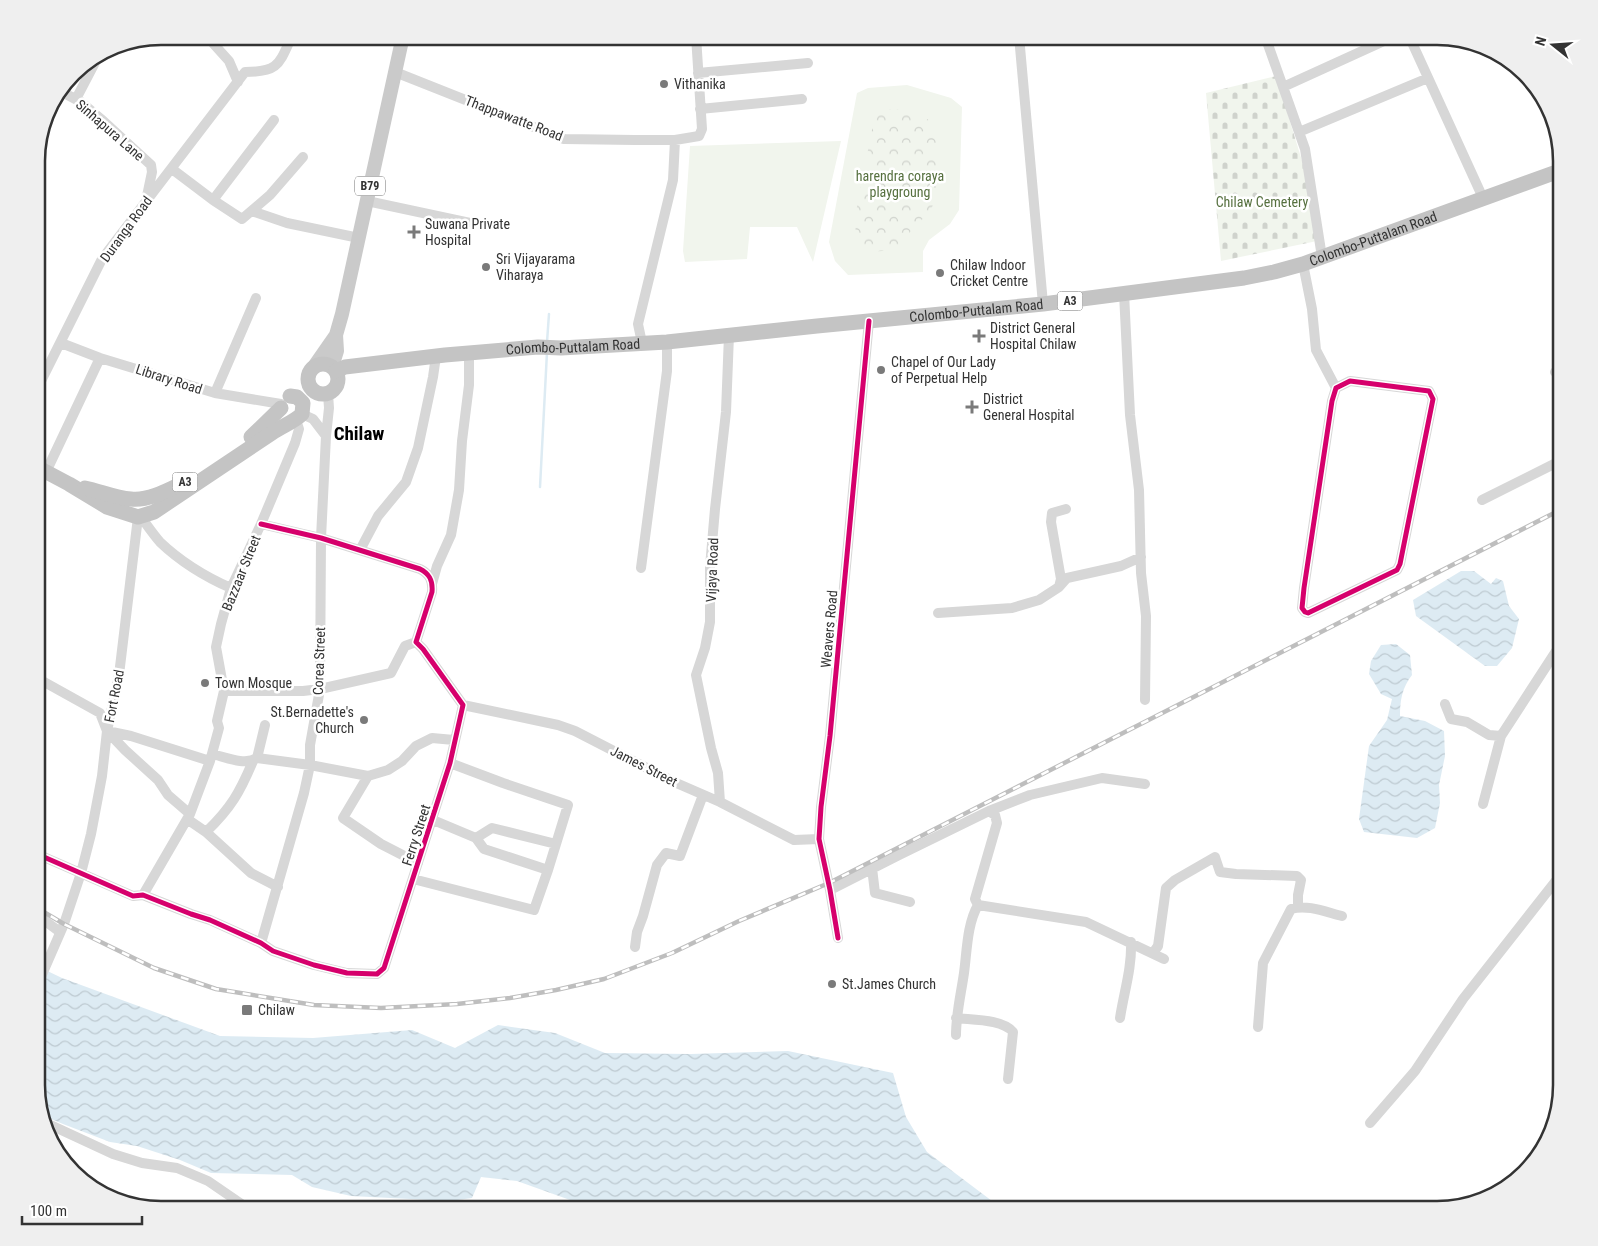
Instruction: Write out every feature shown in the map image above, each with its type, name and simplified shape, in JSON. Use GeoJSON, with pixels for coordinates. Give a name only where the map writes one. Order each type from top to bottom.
{"type":"FeatureCollection","features":[{"type":"Feature","properties":{"kind":"highway","name":"Colombo-Puttalam Road"},"geometry":{"type":"LineString","coordinates":[[311,373],[325,364],[333,379],[345,367],[436,356],[538,347],[561,348],[668,342],[1043,304],[1244,278],[1303,264],[1553,173]]}},
{"type":"Feature","properties":{"kind":"highway"},"geometry":{"type":"LineString","coordinates":[[311,373],[311,388],[318,393],[333,379]]}},
{"type":"Feature","properties":{"kind":"highway","name":"A3"},"geometry":{"type":"LineString","coordinates":[[69,484],[118,497],[137,499],[169,490],[225,457],[258,433],[311,373]]}},
{"type":"Feature","properties":{"kind":"highway"},"geometry":{"type":"LineString","coordinates":[[297,397],[301,399],[304,407],[299,417],[285,417],[284,403],[297,397]]}},
{"type":"Feature","properties":{"kind":"highway","name":"A3"},"geometry":{"type":"LineString","coordinates":[[45,472],[107,506],[137,517],[154,512],[299,417]]}},
{"type":"Feature","properties":{"kind":"highway"},"geometry":{"type":"LineString","coordinates":[[137,499],[144,501],[148,507],[146,513],[137,517]]}},
{"type":"Feature","properties":{"kind":"main road","name":"B79"},"geometry":{"type":"LineString","coordinates":[[311,373],[336,335],[346,298],[401,45]]}},
{"type":"Feature","properties":{"kind":"main road","name":"B79"},"geometry":{"type":"LineString","coordinates":[[333,379],[337,351],[336,335]]}},
{"type":"Feature","properties":{"kind":"street"},"geometry":{"type":"LineString","coordinates":[[214,45],[229,62],[238,82]]}},
{"type":"Feature","properties":{"kind":"street"},"geometry":{"type":"LineString","coordinates":[[238,82],[245,72],[269,70],[280,62],[288,45]]}},
{"type":"Feature","properties":{"kind":"street","name":"Thappawatte Road"},"geometry":{"type":"LineString","coordinates":[[395,72],[564,139],[675,140],[699,136],[702,129],[696,45]]}},
{"type":"Feature","properties":{"kind":"street"},"geometry":{"type":"LineString","coordinates":[[1020,45],[1043,304]]}},
{"type":"Feature","properties":{"kind":"street"},"geometry":{"type":"LineString","coordinates":[[1269,45],[1304,149],[1322,257]]}},
{"type":"Feature","properties":{"kind":"street"},"geometry":{"type":"LineString","coordinates":[[1283,87],[1375,45]]}},
{"type":"Feature","properties":{"kind":"street"},"geometry":{"type":"LineString","coordinates":[[1413,45],[1483,198]]}},
{"type":"Feature","properties":{"kind":"street"},"geometry":{"type":"LineString","coordinates":[[698,73],[808,63]]}},
{"type":"Feature","properties":{"kind":"street"},"geometry":{"type":"LineString","coordinates":[[76,99],[92,67]]}},
{"type":"Feature","properties":{"kind":"street"},"geometry":{"type":"LineString","coordinates":[[1299,132],[1428,78]]}},
{"type":"Feature","properties":{"kind":"street","name":"Duranga Road"},"geometry":{"type":"LineString","coordinates":[[45,372],[102,259],[238,82]]}},
{"type":"Feature","properties":{"kind":"street","name":"Sinhapura Lane"},"geometry":{"type":"LineString","coordinates":[[66,94],[76,99],[101,118],[151,165],[152,172],[145,203]]}},
{"type":"Feature","properties":{"kind":"street"},"geometry":{"type":"LineString","coordinates":[[700,109],[802,99]]}},
{"type":"Feature","properties":{"kind":"street"},"geometry":{"type":"LineString","coordinates":[[212,200],[274,120]]}},
{"type":"Feature","properties":{"kind":"street"},"geometry":{"type":"LineString","coordinates":[[642,343],[638,324],[673,180],[675,140]]}},
{"type":"Feature","properties":{"kind":"street"},"geometry":{"type":"LineString","coordinates":[[172,168],[212,200],[242,219],[270,194],[303,157]]}},
{"type":"Feature","properties":{"kind":"street"},"geometry":{"type":"LineString","coordinates":[[367,201],[470,223]]}},
{"type":"Feature","properties":{"kind":"street"},"geometry":{"type":"LineString","coordinates":[[252,210],[287,223],[359,238]]}},
{"type":"Feature","properties":{"kind":"street"},"geometry":{"type":"LineString","coordinates":[[1303,264],[1312,309],[1316,350],[1336,388],[1332,401],[1304,588],[1302,608],[1308,613],[1397,570],[1400,564],[1433,400],[1429,391],[1350,381],[1336,388]]}},
{"type":"Feature","properties":{"kind":"street"},"geometry":{"type":"LineString","coordinates":[[1124,293],[1130,415],[1139,490],[1141,557],[1146,616],[1145,700]]}},
{"type":"Feature","properties":{"kind":"street"},"geometry":{"type":"LineString","coordinates":[[214,394],[256,298]]}},
{"type":"Feature","properties":{"kind":"street","name":"Weavers Road"},"geometry":{"type":"LineString","coordinates":[[838,938],[819,839],[869,321]]}},
{"type":"Feature","properties":{"kind":"street","name":"Vijaya Road"},"geometry":{"type":"LineString","coordinates":[[720,802],[718,773],[696,675],[705,648],[710,622],[710,567],[726,412],[729,335]]}},
{"type":"Feature","properties":{"kind":"street"},"geometry":{"type":"LineString","coordinates":[[641,568],[668,342]]}},
{"type":"Feature","properties":{"kind":"street","name":"Library Road"},"geometry":{"type":"LineString","coordinates":[[61,343],[100,358],[214,394],[284,403]]}},
{"type":"Feature","properties":{"kind":"street"},"geometry":{"type":"LineString","coordinates":[[416,642],[432,592],[432,584],[437,566],[451,535],[459,490],[462,442],[469,385],[469,353]]}},
{"type":"Feature","properties":{"kind":"street"},"geometry":{"type":"LineString","coordinates":[[360,550],[378,516],[406,482],[420,438],[436,356]]}},
{"type":"Feature","properties":{"kind":"street"},"geometry":{"type":"LineString","coordinates":[[45,462],[100,358]]}},
{"type":"Feature","properties":{"kind":"street","name":"Corea Street"},"geometry":{"type":"LineString","coordinates":[[261,943],[304,793],[310,765],[310,745],[320,689],[321,538],[326,436],[333,379]]}},
{"type":"Feature","properties":{"kind":"street"},"geometry":{"type":"LineString","coordinates":[[299,417],[313,419],[326,436]]}},
{"type":"Feature","properties":{"kind":"street","name":"Bazzaar Street"},"geometry":{"type":"LineString","coordinates":[[143,894],[189,817],[211,758],[219,728],[217,721],[224,691],[216,647],[221,624],[231,588],[261,524],[298,436],[299,417]]}},
{"type":"Feature","properties":{"kind":"street"},"geometry":{"type":"LineString","coordinates":[[1482,500],[1553,464]]}},
{"type":"Feature","properties":{"kind":"street"},"geometry":{"type":"LineString","coordinates":[[1059,587],[1061,579],[1051,522],[1052,513],[1066,509]]}},
{"type":"Feature","properties":{"kind":"street"},"geometry":{"type":"LineString","coordinates":[[137,517],[171,552],[202,574],[231,588]]}},
{"type":"Feature","properties":{"kind":"street","name":"Fort Road"},"geometry":{"type":"LineString","coordinates":[[45,968],[81,873],[91,834],[102,776],[107,731],[119,675],[137,517]]}},
{"type":"Feature","properties":{"kind":"street"},"geometry":{"type":"LineString","coordinates":[[261,524],[321,538],[420,569],[426,572],[432,584]]}},
{"type":"Feature","properties":{"kind":"street"},"geometry":{"type":"LineString","coordinates":[[938,613],[1012,608],[1039,600],[1059,587],[1067,578],[1121,566],[1141,557]]}},
{"type":"Feature","properties":{"kind":"street"},"geometry":{"type":"LineString","coordinates":[[224,691],[303,691],[391,673],[405,646],[416,642]]}},
{"type":"Feature","properties":{"kind":"street"},"geometry":{"type":"LineString","coordinates":[[416,642],[463,705]]}},
{"type":"Feature","properties":{"kind":"street"},"geometry":{"type":"LineString","coordinates":[[1483,804],[1501,736],[1553,656]]}},
{"type":"Feature","properties":{"kind":"street"},"geometry":{"type":"LineString","coordinates":[[45,683],[100,714],[107,731],[124,750],[158,780],[168,795],[189,817],[251,873],[278,887]]}},
{"type":"Feature","properties":{"kind":"street"},"geometry":{"type":"LineString","coordinates":[[1445,704],[1451,720],[1467,722],[1489,735],[1501,736]]}},
{"type":"Feature","properties":{"kind":"street","name":"James Street"},"geometry":{"type":"LineString","coordinates":[[463,705],[558,724],[794,840],[819,839]]}},
{"type":"Feature","properties":{"kind":"street","name":"Ferry Street"},"geometry":{"type":"LineString","coordinates":[[45,858],[133,896],[143,894],[210,920],[261,943],[272,951],[335,971],[377,974],[386,964],[433,820],[450,763],[463,705]]}},
{"type":"Feature","properties":{"kind":"street"},"geometry":{"type":"LineString","coordinates":[[206,832],[225,814],[242,788],[255,760],[265,725]]}},
{"type":"Feature","properties":{"kind":"street"},"geometry":{"type":"LineString","coordinates":[[107,731],[211,758],[310,765],[368,776],[388,770],[402,761],[416,746],[432,738],[454,740]]}},
{"type":"Feature","properties":{"kind":"street"},"geometry":{"type":"LineString","coordinates":[[413,879],[534,910],[548,870],[568,805],[450,763]]}},
{"type":"Feature","properties":{"kind":"street"},"geometry":{"type":"LineString","coordinates":[[368,776],[343,818],[382,844],[418,863]]}},
{"type":"Feature","properties":{"kind":"street"},"geometry":{"type":"LineString","coordinates":[[830,890],[989,811],[1030,795],[1102,778],[1145,784]]}},
{"type":"Feature","properties":{"kind":"street"},"geometry":{"type":"LineString","coordinates":[[635,947],[637,932],[644,916],[657,865],[666,853],[680,856],[704,795]]}},
{"type":"Feature","properties":{"kind":"street"},"geometry":{"type":"LineString","coordinates":[[978,905],[975,900],[997,823],[995,815],[989,811]]}},
{"type":"Feature","properties":{"kind":"street"},"geometry":{"type":"LineString","coordinates":[[433,820],[476,838],[484,849],[548,870]]}},
{"type":"Feature","properties":{"kind":"street"},"geometry":{"type":"LineString","coordinates":[[476,838],[492,828],[556,844]]}},
{"type":"Feature","properties":{"kind":"street"},"geometry":{"type":"LineString","coordinates":[[1153,953],[1158,946],[1166,888],[1174,880],[1215,856],[1220,872],[1297,876],[1301,880],[1298,907]]}},
{"type":"Feature","properties":{"kind":"street"},"geometry":{"type":"LineString","coordinates":[[872,868],[875,893],[910,902]]}},
{"type":"Feature","properties":{"kind":"street"},"geometry":{"type":"LineString","coordinates":[[1370,1123],[1415,1071],[1463,999],[1553,884]]}},
{"type":"Feature","properties":{"kind":"street"},"geometry":{"type":"LineString","coordinates":[[978,905],[1086,922],[1164,959]]}},
{"type":"Feature","properties":{"kind":"street"},"geometry":{"type":"LineString","coordinates":[[956,1034],[956,1018],[973,914],[978,905]]}},
{"type":"Feature","properties":{"kind":"street"},"geometry":{"type":"LineString","coordinates":[[1258,1027],[1262,963],[1291,909],[1298,907],[1311,908],[1342,916]]}},
{"type":"Feature","properties":{"kind":"street"},"geometry":{"type":"LineString","coordinates":[[45,921],[60,932]]}},
{"type":"Feature","properties":{"kind":"street"},"geometry":{"type":"LineString","coordinates":[[1120,1018],[1130,968],[1131,942]]}},
{"type":"Feature","properties":{"kind":"street"},"geometry":{"type":"LineString","coordinates":[[956,1018],[998,1022],[1009,1026],[1014,1032],[1008,1079]]}},
{"type":"Feature","properties":{"kind":"street"},"geometry":{"type":"LineString","coordinates":[[53,1126],[113,1154],[142,1163],[177,1168],[208,1181],[237,1201]]}},
{"type":"Feature","properties":{"kind":"green space","name":"Chilaw Cemetery"},"geometry":{"type":"Polygon","coordinates":[[[1276,76],[1303,164],[1317,241],[1221,261],[1206,93],[1276,76]]]}},
{"type":"Feature","properties":{"kind":"green space"},"geometry":{"type":"Polygon","coordinates":[[[907,85],[951,98],[962,107],[959,210],[950,224],[929,240],[923,251],[923,272],[848,275],[835,261],[829,242],[857,93],[868,88],[907,85]]]}},
{"type":"Feature","properties":{"kind":"green space","name":"harendra coraya playgroung"},"geometry":{"type":"Polygon","coordinates":[[[876,109],[901,109],[916,115],[922,115],[935,125],[939,193],[929,213],[912,229],[899,250],[866,252],[856,239],[855,217],[876,109]]]}},
{"type":"Feature","properties":{"kind":"green space"},"geometry":{"type":"Polygon","coordinates":[[[841,141],[813,262],[797,227],[750,227],[747,259],[685,262],[683,251],[690,146],[841,141]]]}},
{"type":"Feature","properties":{"kind":"water"},"geometry":{"type":"Polygon","coordinates":[[[1461,571],[1474,571],[1491,584],[1496,578],[1503,581],[1509,606],[1519,619],[1512,648],[1497,666],[1485,666],[1416,616],[1413,600],[1461,571]]]}},
{"type":"Feature","properties":{"kind":"water"},"geometry":{"type":"Polygon","coordinates":[[[1396,644],[1410,655],[1412,675],[1402,694],[1400,716],[1425,721],[1444,731],[1445,756],[1439,785],[1440,803],[1435,828],[1417,838],[1364,832],[1359,819],[1369,746],[1387,720],[1392,699],[1381,694],[1369,674],[1371,661],[1381,645],[1396,644]]]}},
{"type":"Feature","properties":{"kind":"water"},"geometry":{"type":"Polygon","coordinates":[[[45,970],[62,978],[220,1036],[313,1038],[412,1030],[455,1048],[498,1025],[555,1033],[605,1053],[691,1054],[788,1051],[893,1073],[906,1117],[927,1152],[992,1201],[573,1201],[517,1181],[481,1177],[472,1198],[450,1201],[351,1196],[312,1187],[292,1175],[211,1173],[180,1160],[137,1146],[110,1142],[50,1118],[45,1093],[45,970]]]}},
{"type":"Feature","properties":{"kind":"waterway"},"geometry":{"type":"LineString","coordinates":[[547,342],[549,314]]}},
{"type":"Feature","properties":{"kind":"waterway"},"geometry":{"type":"LineString","coordinates":[[540,487],[547,352]]}},
{"type":"Feature","properties":{"kind":"railway"},"geometry":{"type":"LineString","coordinates":[[45,913],[154,968],[216,989],[314,1005],[381,1008],[457,1004],[510,998],[604,979],[672,953],[739,921],[829,883],[1553,514]]}},
{"type":"Feature","properties":{"kind":"cycle path"},"geometry":{"type":"LineString","coordinates":[[838,938],[819,839],[869,321]]}},
{"type":"Feature","properties":{"kind":"cycle path"},"geometry":{"type":"LineString","coordinates":[[1350,381],[1429,391],[1433,399],[1400,564],[1397,570],[1308,613],[1302,608],[1304,588],[1332,401],[1336,388],[1350,381]]}},
{"type":"Feature","properties":{"kind":"cycle path"},"geometry":{"type":"LineString","coordinates":[[45,858],[133,896],[143,895],[210,920],[261,943],[273,951],[314,965],[347,973],[377,974],[384,968],[450,763],[463,705],[416,642],[432,592],[432,584],[426,573],[420,569],[321,538],[261,524]]}},
{"type":"Feature","properties":{"kind":"place","name":"Vithanika"},"geometry":{"type":"Point","coordinates":[664,84]}},
{"type":"Feature","properties":{"kind":"place","name":"Suwana Private Hospital"},"geometry":{"type":"Point","coordinates":[414,232]}},
{"type":"Feature","properties":{"kind":"place","name":"Sri Vijayarama Viharaya"},"geometry":{"type":"Point","coordinates":[486,267]}},
{"type":"Feature","properties":{"kind":"place","name":"Chilaw Indoor Cricket Centre"},"geometry":{"type":"Point","coordinates":[940,273]}},
{"type":"Feature","properties":{"kind":"place","name":"District General Hospital Chilaw"},"geometry":{"type":"Point","coordinates":[979,336]}},
{"type":"Feature","properties":{"kind":"place","name":"Chapel of Our Lady of Perpetual Help"},"geometry":{"type":"Point","coordinates":[881,370]}},
{"type":"Feature","properties":{"kind":"place","name":"District General Hospital"},"geometry":{"type":"Point","coordinates":[972,407]}},
{"type":"Feature","properties":{"kind":"place","name":"Town Mosque"},"geometry":{"type":"Point","coordinates":[205,683]}},
{"type":"Feature","properties":{"kind":"place","name":"St.Bernadette's Church"},"geometry":{"type":"Point","coordinates":[364,720]}},
{"type":"Feature","properties":{"kind":"place","name":"St.James Church"},"geometry":{"type":"Point","coordinates":[832,984]}},
{"type":"Feature","properties":{"kind":"place","name":"Chilaw"},"geometry":{"type":"Point","coordinates":[247,1010]}},
{"type":"Feature","properties":{"kind":"district","name":"Chilaw"},"geometry":{"type":"Point","coordinates":[359,433]}}]}
